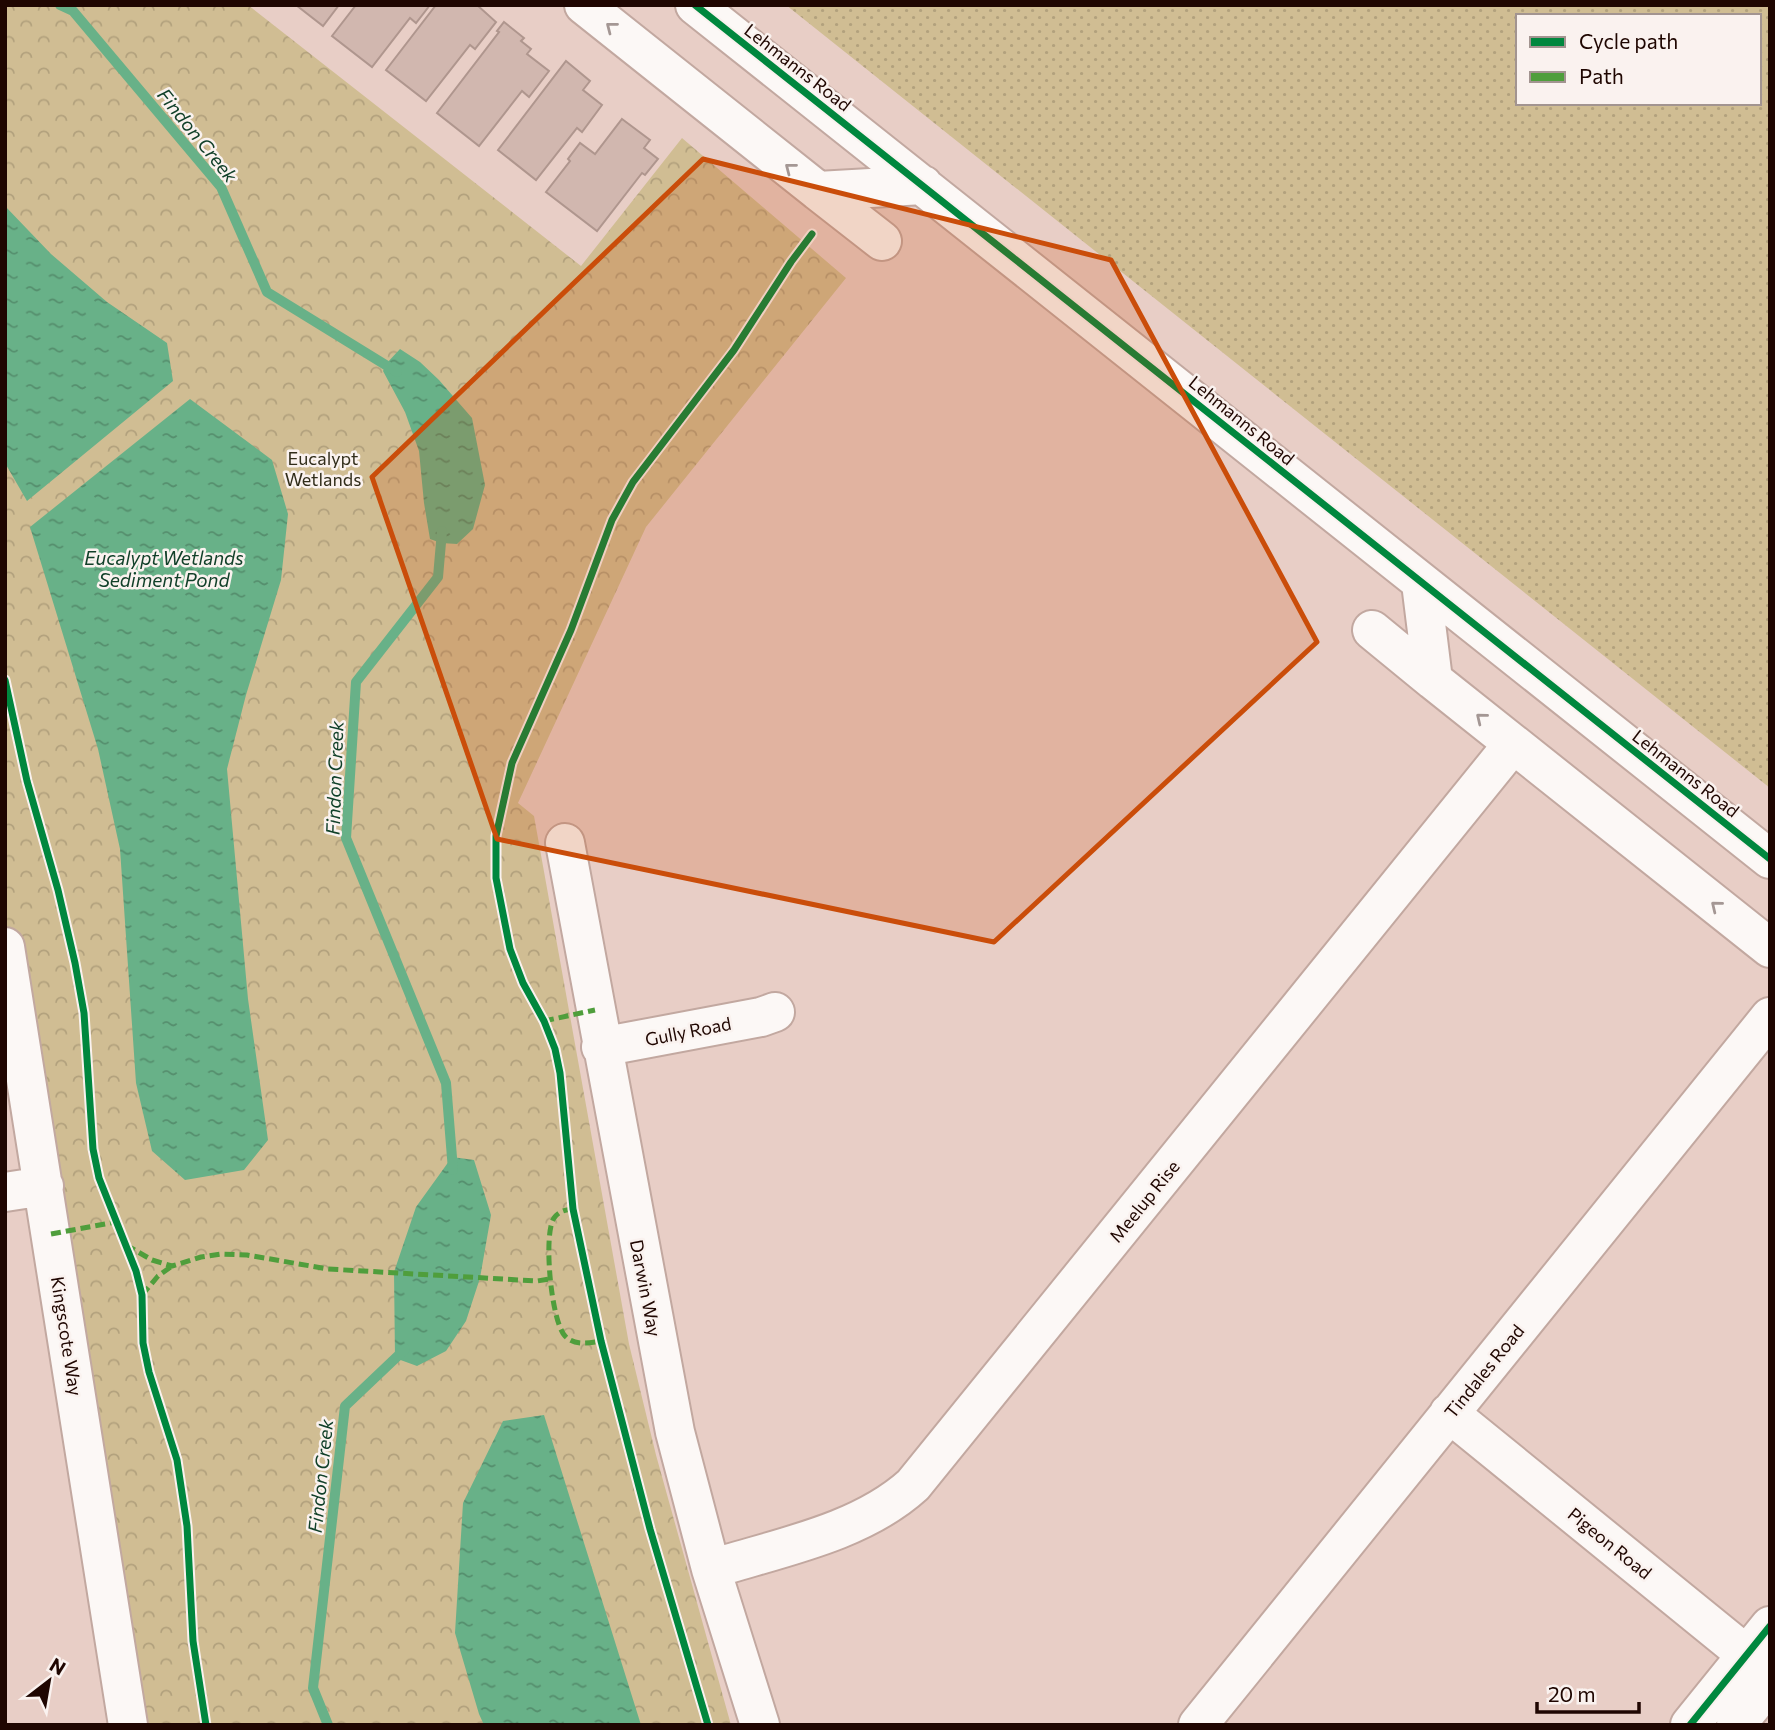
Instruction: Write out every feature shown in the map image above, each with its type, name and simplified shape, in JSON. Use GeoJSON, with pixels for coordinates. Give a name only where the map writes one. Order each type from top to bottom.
{"type":"FeatureCollection","features":[{"type":"Feature","properties":{"kind":"street"},"geometry":{"type":"LineString","coordinates":[[584,5],[883,241]]}},
{"type":"Feature","properties":{"kind":"street","name":"Lehmanns Road"},"geometry":{"type":"LineString","coordinates":[[695,5],[1770,859]]}},
{"type":"Feature","properties":{"kind":"street"},"geometry":{"type":"LineString","coordinates":[[818,191],[923,185]]}},
{"type":"Feature","properties":{"kind":"street"},"geometry":{"type":"LineString","coordinates":[[1421,583],[1433,680]]}},
{"type":"Feature","properties":{"kind":"street"},"geometry":{"type":"LineString","coordinates":[[1372,630],[1770,948]]}},
{"type":"Feature","properties":{"kind":"street","name":"Meelup Rise"},"geometry":{"type":"LineString","coordinates":[[711,1569],[847,1526],[874,1514],[913,1485],[1513,744]]}},
{"type":"Feature","properties":{"kind":"street","name":"Darwin Way"},"geometry":{"type":"LineString","coordinates":[[565,844],[675,1432],[711,1569],[760,1725]]}},
{"type":"Feature","properties":{"kind":"street","name":"Kingscote Way"},"geometry":{"type":"LineString","coordinates":[[5,947],[128,1725]]}},
{"type":"Feature","properties":{"kind":"street","name":"Gully Road"},"geometry":{"type":"LineString","coordinates":[[601,1047],[761,1017],[775,1012]]}},
{"type":"Feature","properties":{"kind":"street","name":"Tindales Road"},"geometry":{"type":"LineString","coordinates":[[1198,1725],[1770,1017]]}},
{"type":"Feature","properties":{"kind":"street"},"geometry":{"type":"LineString","coordinates":[[5,1192],[44,1186]]}},
{"type":"Feature","properties":{"kind":"street","name":"Pigeon Road"},"geometry":{"type":"LineString","coordinates":[[1449,1413],[1764,1659]]}},
{"type":"Feature","properties":{"kind":"street"},"geometry":{"type":"LineString","coordinates":[[1690,1725],[1764,1659]]}},
{"type":"Feature","properties":{"kind":"street"},"geometry":{"type":"LineString","coordinates":[[1736,1725],[1764,1659]]}},
{"type":"Feature","properties":{"kind":"highlighted area"},"geometry":{"type":"Polygon","coordinates":[[[703,159],[1111,260],[1317,642],[994,942],[497,839],[372,477],[703,159]]]}},
{"type":"Feature","properties":{"kind":"green space","name":"Eucalypt Wetlands"},"geometry":{"type":"Polygon","coordinates":[[[5,5],[248,5],[581,266],[682,138],[846,278],[646,527],[518,803],[534,816],[629,1344],[656,1455],[731,1725],[133,1725],[5,928],[5,5]]]}},
{"type":"Feature","properties":{"kind":"green space"},"geometry":{"type":"Polygon","coordinates":[[[786,5],[1770,5],[1770,788],[786,5]]]}},
{"type":"Feature","properties":{"kind":"water"},"geometry":{"type":"Polygon","coordinates":[[[5,206],[51,254],[107,302],[167,343],[173,381],[27,501],[5,463],[5,206]]]}},
{"type":"Feature","properties":{"kind":"water"},"geometry":{"type":"Polygon","coordinates":[[[400,349],[420,362],[439,380],[472,418],[485,485],[473,529],[457,544],[430,539],[419,451],[405,412],[383,371],[400,349]]]}},
{"type":"Feature","properties":{"kind":"water","name":"Eucalypt Wetlands Sediment Pond"},"geometry":{"type":"Polygon","coordinates":[[[190,399],[272,460],[288,514],[281,580],[227,769],[248,999],[268,1140],[244,1170],[185,1180],[152,1151],[136,1083],[120,849],[98,749],[30,527],[190,399]]]}},
{"type":"Feature","properties":{"kind":"water"},"geometry":{"type":"Polygon","coordinates":[[[452,1157],[474,1160],[491,1215],[480,1278],[466,1321],[446,1351],[417,1366],[395,1358],[394,1272],[416,1207],[452,1157]]]}},
{"type":"Feature","properties":{"kind":"water"},"geometry":{"type":"Polygon","coordinates":[[[544,1415],[641,1725],[484,1725],[479,1714],[455,1633],[463,1503],[503,1421],[544,1415]]]}},
{"type":"Feature","properties":{"kind":"building"},"geometry":{"type":"Polygon","coordinates":[[[296,5],[339,5],[323,26],[296,5]]]}},
{"type":"Feature","properties":{"kind":"building"},"geometry":{"type":"Polygon","coordinates":[[[356,5],[430,5],[416,23],[410,18],[372,67],[332,36],[356,5]]]}},
{"type":"Feature","properties":{"kind":"building"},"geometry":{"type":"Polygon","coordinates":[[[436,5],[477,5],[496,22],[475,49],[470,45],[426,101],[386,70],[436,5]]]}},
{"type":"Feature","properties":{"kind":"building"},"geometry":{"type":"Polygon","coordinates":[[[504,22],[524,38],[521,41],[531,49],[527,54],[549,71],[529,97],[522,91],[479,146],[437,113],[504,22]]]}},
{"type":"Feature","properties":{"kind":"building"},"geometry":{"type":"Polygon","coordinates":[[[566,61],[590,81],[583,90],[602,105],[582,132],[577,128],[536,180],[498,150],[566,61]]]}},
{"type":"Feature","properties":{"kind":"building"},"geometry":{"type":"Polygon","coordinates":[[[622,119],[650,140],[644,148],[658,159],[645,175],[642,173],[597,231],[546,192],[580,143],[595,154],[622,119]]]}},
{"type":"Feature","properties":{"kind":"waterway","name":"Findon Creek"},"geometry":{"type":"LineString","coordinates":[[60,5],[73,11],[221,187],[267,292],[397,372]]}},
{"type":"Feature","properties":{"kind":"waterway","name":"Findon Creek"},"geometry":{"type":"LineString","coordinates":[[442,531],[438,577],[356,682],[346,838],[446,1083],[453,1170]]}},
{"type":"Feature","properties":{"kind":"waterway","name":"Findon Creek"},"geometry":{"type":"LineString","coordinates":[[328,1725],[313,1688],[345,1406],[405,1349]]}},
{"type":"Feature","properties":{"kind":"marked path"},"geometry":{"type":"LineString","coordinates":[[544,1021],[595,1010]]}},
{"type":"Feature","properties":{"kind":"marked path"},"geometry":{"type":"LineString","coordinates":[[573,1209],[558,1214],[551,1227],[549,1258],[552,1296],[565,1336],[582,1343],[601,1341]]}},
{"type":"Feature","properties":{"kind":"marked path"},"geometry":{"type":"LineString","coordinates":[[51,1234],[116,1222]]}},
{"type":"Feature","properties":{"kind":"marked path"},"geometry":{"type":"LineString","coordinates":[[126,1245],[152,1260],[172,1266],[221,1254],[247,1255],[328,1269],[537,1281],[550,1279]]}},
{"type":"Feature","properties":{"kind":"marked path"},"geometry":{"type":"LineString","coordinates":[[142,1295],[158,1276],[172,1266]]}},
{"type":"Feature","properties":{"kind":"cycle path"},"geometry":{"type":"LineString","coordinates":[[695,5],[1770,859]]}},
{"type":"Feature","properties":{"kind":"cycle path"},"geometry":{"type":"LineString","coordinates":[[708,1725],[650,1529],[601,1341],[573,1209],[560,1073],[555,1049],[544,1021],[523,983],[510,949],[496,878],[496,836],[512,763],[571,630],[612,520],[633,482],[734,350],[812,234]]}},
{"type":"Feature","properties":{"kind":"cycle path"},"geometry":{"type":"LineString","coordinates":[[5,680],[27,781],[58,890],[75,963],[84,1013],[93,1149],[99,1178],[136,1271],[142,1295],[143,1343],[149,1372],[177,1460],[187,1526],[193,1641],[206,1725]]}},
{"type":"Feature","properties":{"kind":"cycle path"},"geometry":{"type":"LineString","coordinates":[[1690,1725],[1770,1626]]}}]}
